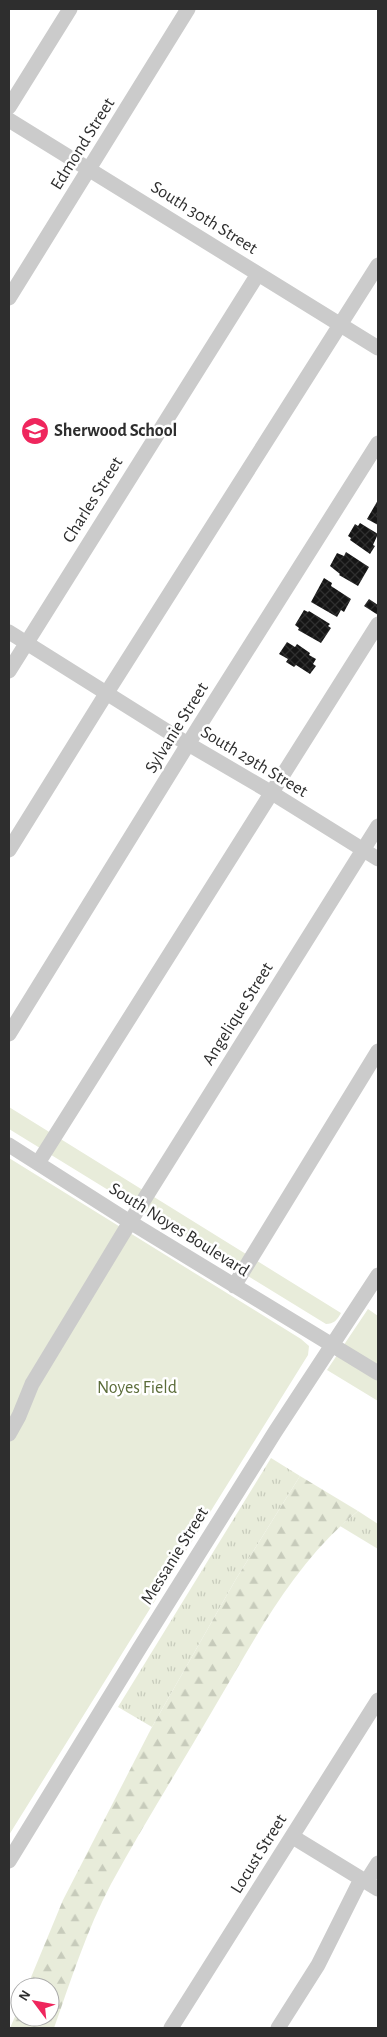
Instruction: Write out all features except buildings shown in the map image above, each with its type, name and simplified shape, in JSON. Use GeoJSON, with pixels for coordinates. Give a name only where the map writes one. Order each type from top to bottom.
{"type":"FeatureCollection","features":[{"type":"Feature","properties":{"kind":"street"},"geometry":{"type":"LineString","coordinates":[[9,107],[70,9]]}},
{"type":"Feature","properties":{"kind":"street","name":"Edmond Street"},"geometry":{"type":"LineString","coordinates":[[9,298],[188,9]]}},
{"type":"Feature","properties":{"kind":"street","name":"South 30th Street"},"geometry":{"type":"LineString","coordinates":[[9,120],[378,348]]}},
{"type":"Feature","properties":{"kind":"street"},"geometry":{"type":"LineString","coordinates":[[9,850],[378,265]]}},
{"type":"Feature","properties":{"kind":"street","name":"Charles Street"},"geometry":{"type":"LineString","coordinates":[[9,671],[258,274]]}},
{"type":"Feature","properties":{"kind":"street","name":"Sylvanie Street"},"geometry":{"type":"LineString","coordinates":[[9,1034],[378,443]]}},
{"type":"Feature","properties":{"kind":"street"},"geometry":{"type":"LineString","coordinates":[[38,1163],[378,624]]}},
{"type":"Feature","properties":{"kind":"street","name":"South 29th Street"},"geometry":{"type":"LineString","coordinates":[[9,632],[106,694],[378,859]]}},
{"type":"Feature","properties":{"kind":"street","name":"Angelique Street"},"geometry":{"type":"LineString","coordinates":[[9,1434],[19,1416],[32,1384],[130,1222],[378,826]]}},
{"type":"Feature","properties":{"kind":"street"},"geometry":{"type":"LineString","coordinates":[[234,1286],[378,1050]]}},
{"type":"Feature","properties":{"kind":"street","name":"South Noyes Boulevard"},"geometry":{"type":"LineString","coordinates":[[9,1145],[130,1222],[378,1373]]}},
{"type":"Feature","properties":{"kind":"street","name":"Messanie Street"},"geometry":{"type":"LineString","coordinates":[[9,1861],[139,1649],[332,1344],[378,1275]]}},
{"type":"Feature","properties":{"kind":"street","name":"Locust Street"},"geometry":{"type":"LineString","coordinates":[[171,2028],[378,1700]]}},
{"type":"Feature","properties":{"kind":"street"},"geometry":{"type":"LineString","coordinates":[[293,1836],[369,1883]]}},
{"type":"Feature","properties":{"kind":"street"},"geometry":{"type":"LineString","coordinates":[[278,2028],[369,1883],[378,1863]]}},
{"type":"Feature","properties":{"kind":"green space"},"geometry":{"type":"Polygon","coordinates":[[[9,1107],[341,1313],[337,1320],[326,1324],[9,1129],[9,1107]]]}},
{"type":"Feature","properties":{"kind":"green space","name":"Noyes Field"},"geometry":{"type":"Polygon","coordinates":[[[9,1158],[301,1339],[309,1346],[308,1355],[9,1835],[9,1158]]]}},
{"type":"Feature","properties":{"kind":"green space"},"geometry":{"type":"Polygon","coordinates":[[[368,1309],[378,1316],[378,1401],[327,1370],[368,1309]]]}},
{"type":"Feature","properties":{"kind":"green space"},"geometry":{"type":"Polygon","coordinates":[[[271,1458],[300,1476],[236,1579],[152,1727],[118,1707],[271,1458]]]}},
{"type":"Feature","properties":{"kind":"green space"},"geometry":{"type":"Polygon","coordinates":[[[300,1476],[358,1511],[335,1531],[295,1578],[245,1655],[102,1901],[60,2011],[60,1977],[31,1977],[63,1900],[152,1727],[236,1579],[300,1476]]]}},
{"type":"Feature","properties":{"kind":"green space"},"geometry":{"type":"Polygon","coordinates":[[[358,1511],[378,1524],[378,1549],[340,1526],[358,1511]]]}},
{"type":"Feature","properties":{"kind":"green space"},"geometry":{"type":"Polygon","coordinates":[[[10,2027],[54,2027],[54,2028],[10,2027]]]}},
{"type":"Feature","properties":{"kind":"place","name":"Sherwood School"},"geometry":{"type":"Point","coordinates":[35,431]}}]}
